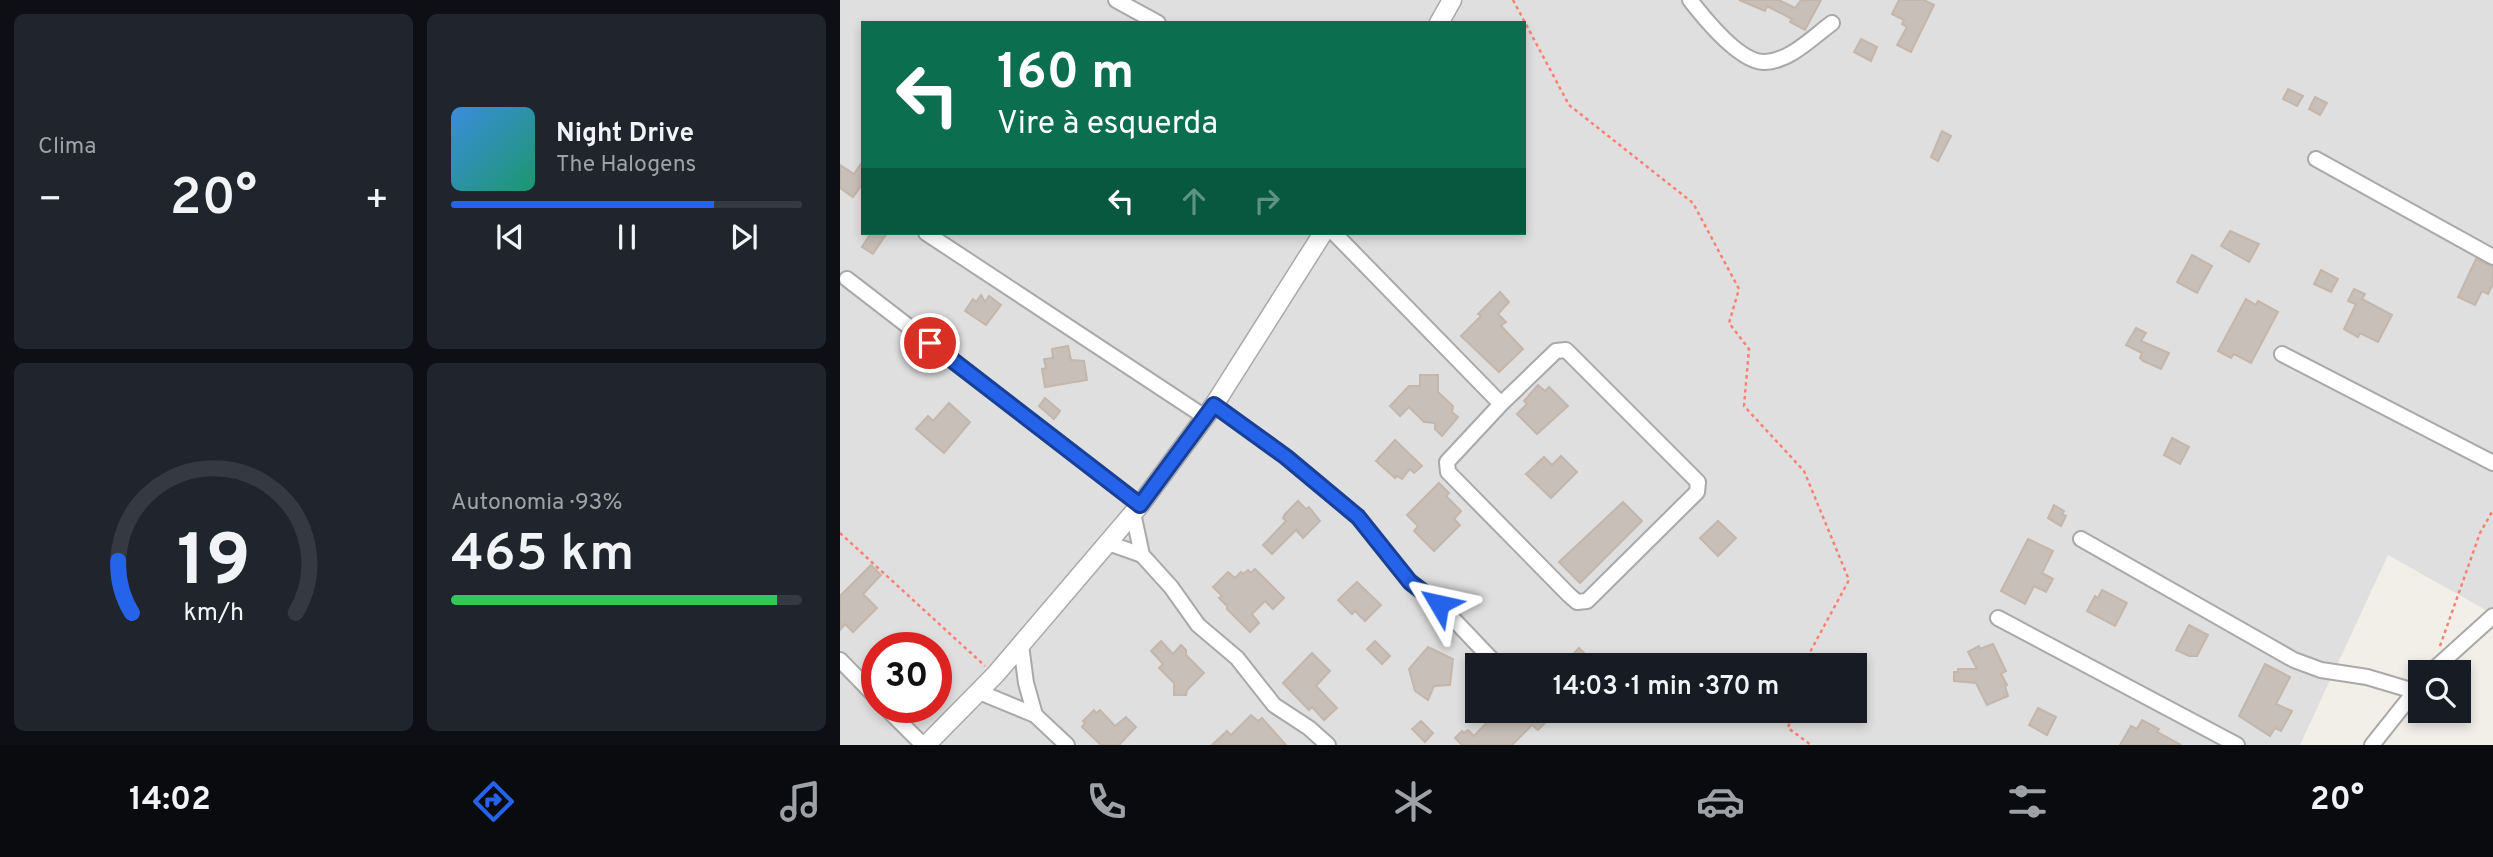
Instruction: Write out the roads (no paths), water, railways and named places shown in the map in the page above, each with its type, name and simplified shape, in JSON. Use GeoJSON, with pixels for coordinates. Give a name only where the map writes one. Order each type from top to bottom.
{"type":"FeatureCollection","features":[{"type":"Feature","properties":{"kind":"street"},"geometry":{"type":"LineString","coordinates":[[1116,0],[1154,21]]}},
{"type":"Feature","properties":{"kind":"street"},"geometry":{"type":"LineString","coordinates":[[1440,21],[1452,0]]}},
{"type":"Feature","properties":{"kind":"street"},"geometry":{"type":"LineString","coordinates":[[1690,0],[1712,28],[1750,58],[1765,62],[1791,54],[1832,23]]}},
{"type":"Feature","properties":{"kind":"street"},"geometry":{"type":"LineString","coordinates":[[2316,159],[2493,257]]}},
{"type":"Feature","properties":{"kind":"street"},"geometry":{"type":"LineString","coordinates":[[929,235],[1286,457],[1358,517],[1410,582],[1439,604],[1486,653]]}},
{"type":"Feature","properties":{"kind":"street"},"geometry":{"type":"LineString","coordinates":[[901,723],[924,745],[979,692],[1021,645],[1136,509],[1210,411],[1323,235]]}},
{"type":"Feature","properties":{"kind":"street"},"geometry":{"type":"LineString","coordinates":[[1336,235],[1501,404]]}},
{"type":"Feature","properties":{"kind":"street"},"geometry":{"type":"LineString","coordinates":[[847,279],[1136,509],[1142,555]]}},
{"type":"Feature","properties":{"kind":"street"},"geometry":{"type":"LineString","coordinates":[[1566,350],[1698,482],[1696,492],[1587,601],[1577,602],[1569,595],[1448,472],[1447,462],[1501,404],[1556,351],[1566,350]]}},
{"type":"Feature","properties":{"kind":"street"},"geometry":{"type":"LineString","coordinates":[[2282,354],[2493,463]]}},
{"type":"Feature","properties":{"kind":"street"},"geometry":{"type":"LineString","coordinates":[[2081,539],[2294,660],[2321,670],[2408,686]]}},
{"type":"Feature","properties":{"kind":"street"},"geometry":{"type":"LineString","coordinates":[[1108,543],[1142,555],[1171,587],[1198,625],[1232,652],[1274,705],[1310,728],[1328,745]]}},
{"type":"Feature","properties":{"kind":"street"},"geometry":{"type":"LineString","coordinates":[[2444,660],[2493,616]]}},
{"type":"Feature","properties":{"kind":"street"},"geometry":{"type":"LineString","coordinates":[[1998,618],[2237,745]]}},
{"type":"Feature","properties":{"kind":"street"},"geometry":{"type":"LineString","coordinates":[[1021,645],[1026,683],[1035,715]]}},
{"type":"Feature","properties":{"kind":"street"},"geometry":{"type":"LineString","coordinates":[[840,660],[861,682]]}},
{"type":"Feature","properties":{"kind":"street"},"geometry":{"type":"LineString","coordinates":[[979,692],[1035,715],[1067,745]]}},
{"type":"Feature","properties":{"kind":"street"},"geometry":{"type":"LineString","coordinates":[[2372,745],[2408,699]]}}]}
